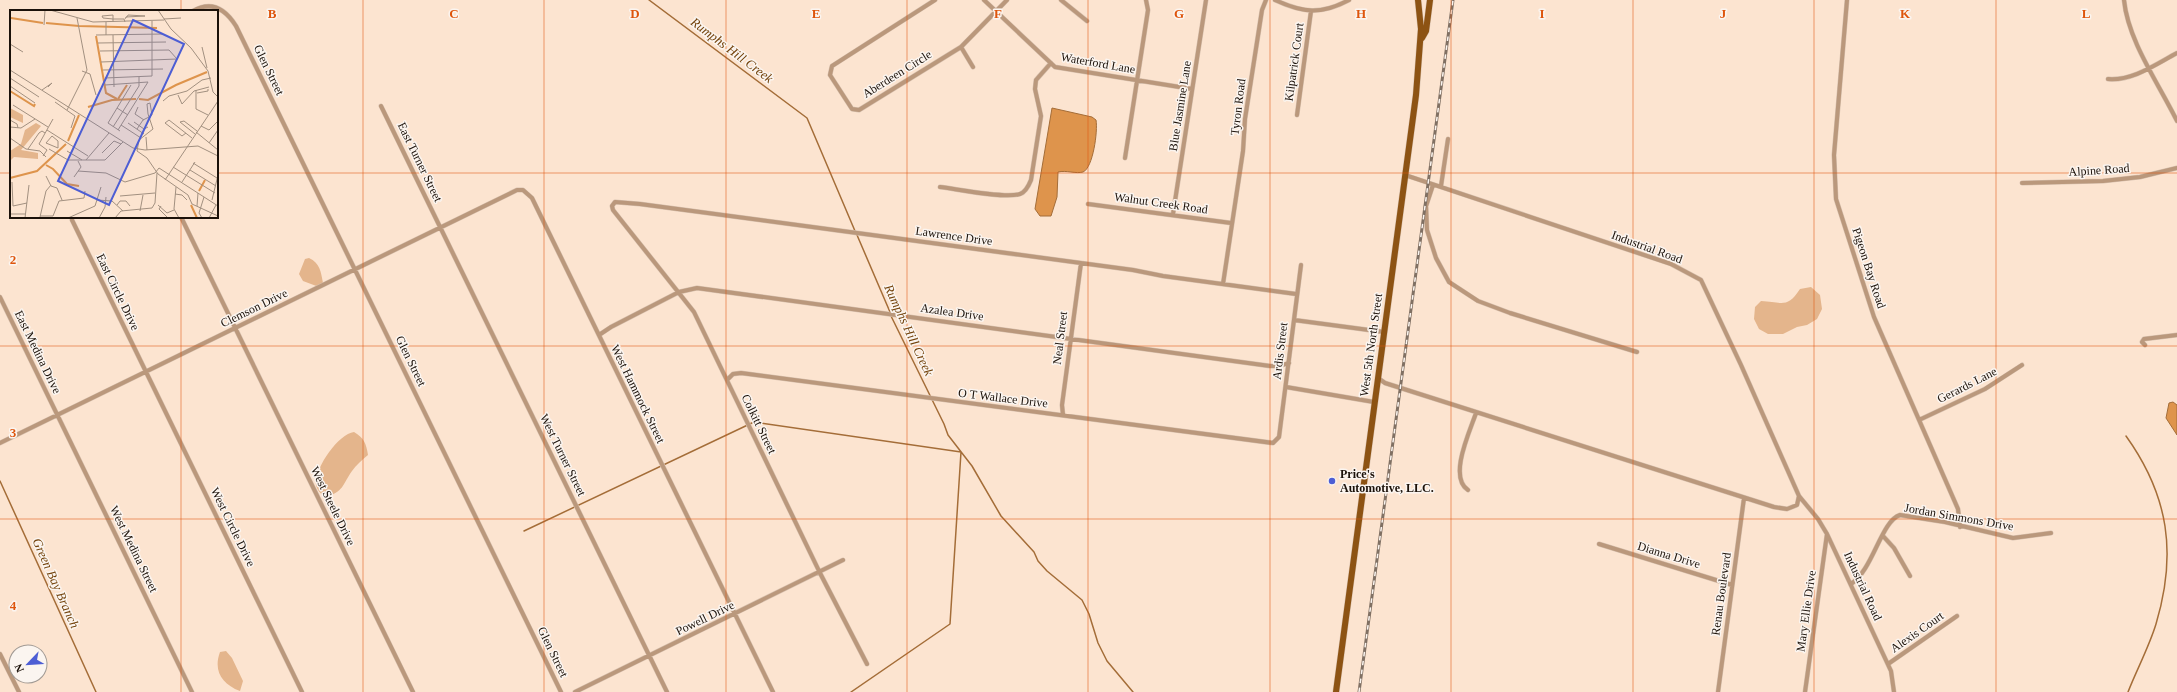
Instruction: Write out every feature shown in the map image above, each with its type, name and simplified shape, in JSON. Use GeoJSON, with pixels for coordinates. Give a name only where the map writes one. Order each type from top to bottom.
{"type":"FeatureCollection","features":[{"type":"Feature","properties":{"kind":"main road","name":"West 5th North Street"},"geometry":{"type":"LineString","coordinates":[[1336,692],[1416,95],[1421,39],[1418,0]]}},
{"type":"Feature","properties":{"kind":"main road"},"geometry":{"type":"LineString","coordinates":[[1421,39],[1426,31],[1430,0]]}},
{"type":"Feature","properties":{"kind":"street","name":"Aberdeen Circle"},"geometry":{"type":"LineString","coordinates":[[935,0],[832,66],[830,75],[852,109],[859,110],[961,47],[996,11]]}},
{"type":"Feature","properties":{"kind":"street"},"geometry":{"type":"LineString","coordinates":[[984,0],[996,11],[1007,0]]}},
{"type":"Feature","properties":{"kind":"street"},"geometry":{"type":"LineString","coordinates":[[1061,0],[1087,21]]}},
{"type":"Feature","properties":{"kind":"street"},"geometry":{"type":"LineString","coordinates":[[1125,158],[1148,10],[1146,0]]}},
{"type":"Feature","properties":{"kind":"street","name":"Blue Jasmine Lane"},"geometry":{"type":"LineString","coordinates":[[1173,214],[1206,0]]}},
{"type":"Feature","properties":{"kind":"street","name":"Tyron Road"},"geometry":{"type":"LineString","coordinates":[[1223,284],[1243,151],[1245,119],[1262,10],[1266,0]]}},
{"type":"Feature","properties":{"kind":"street"},"geometry":{"type":"LineString","coordinates":[[1275,0],[1287,6],[1311,11],[1332,8],[1349,0]]}},
{"type":"Feature","properties":{"kind":"street","name":"Pigeon Bay Road"},"geometry":{"type":"LineString","coordinates":[[1847,0],[1834,155],[1836,199],[1874,317],[1960,513],[1960,527]]}},
{"type":"Feature","properties":{"kind":"street"},"geometry":{"type":"LineString","coordinates":[[2124,0],[2131,30],[2177,121]]}},
{"type":"Feature","properties":{"kind":"street","name":"Glen Street"},"geometry":{"type":"LineString","coordinates":[[196,10],[206,6],[221,10],[231,18],[242,38],[561,692]]}},
{"type":"Feature","properties":{"kind":"street","name":"Waterford Lane"},"geometry":{"type":"LineString","coordinates":[[996,11],[1051,63],[1060,68],[1192,89]]}},
{"type":"Feature","properties":{"kind":"street","name":"Kilpatrick Court"},"geometry":{"type":"LineString","coordinates":[[1297,115],[1311,11]]}},
{"type":"Feature","properties":{"kind":"street"},"geometry":{"type":"LineString","coordinates":[[961,47],[973,67]]}},
{"type":"Feature","properties":{"kind":"street"},"geometry":{"type":"LineString","coordinates":[[2108,79],[2126,78],[2150,69],[2177,53]]}},
{"type":"Feature","properties":{"kind":"street"},"geometry":{"type":"LineString","coordinates":[[940,187],[1008,196],[1022,194],[1028,187],[1031,180],[1041,116],[1035,89],[1036,80],[1051,63]]}},
{"type":"Feature","properties":{"kind":"street","name":"East Turner Street"},"geometry":{"type":"LineString","coordinates":[[382,106],[441,228]]}},
{"type":"Feature","properties":{"kind":"street"},"geometry":{"type":"LineString","coordinates":[[1441,186],[1448,139]]}},
{"type":"Feature","properties":{"kind":"street","name":"Alpine Road"},"geometry":{"type":"LineString","coordinates":[[2022,183],[2103,181],[2140,177],[2177,168]]}},
{"type":"Feature","properties":{"kind":"street","name":"Industrial Road"},"geometry":{"type":"LineString","coordinates":[[1405,175],[1671,264],[1701,280],[1799,496],[1818,519],[1827,534],[1851,584],[1888,664],[1894,692]]}},
{"type":"Feature","properties":{"kind":"street"},"geometry":{"type":"LineString","coordinates":[[1433,185],[1426,206],[1427,230],[1436,258],[1449,282],[1478,301],[1636,352]]}},
{"type":"Feature","properties":{"kind":"street","name":"Clemson Drive"},"geometry":{"type":"LineString","coordinates":[[0,443],[517,190]]}},
{"type":"Feature","properties":{"kind":"street","name":"West Hammock Street"},"geometry":{"type":"LineString","coordinates":[[517,190],[528,192],[532,198],[734,615],[773,692]]}},
{"type":"Feature","properties":{"kind":"street","name":"Lawrence Drive"},"geometry":{"type":"LineString","coordinates":[[612,206],[617,201],[1081,263],[1296,294]]}},
{"type":"Feature","properties":{"kind":"street","name":"Walnut Creek Road"},"geometry":{"type":"LineString","coordinates":[[1088,204],[1232,221]]}},
{"type":"Feature","properties":{"kind":"street","name":"Colkitt Street"},"geometry":{"type":"LineString","coordinates":[[612,206],[694,312],[820,573],[867,664]]}},
{"type":"Feature","properties":{"kind":"street","name":"West Steele Drive"},"geometry":{"type":"LineString","coordinates":[[181,218],[413,692]]}},
{"type":"Feature","properties":{"kind":"street","name":"East Circle Drive"},"geometry":{"type":"LineString","coordinates":[[72,220],[146,371]]}},
{"type":"Feature","properties":{"kind":"street","name":"West Turner Street"},"geometry":{"type":"LineString","coordinates":[[441,228],[667,692]]}},
{"type":"Feature","properties":{"kind":"street","name":"Neal Street"},"geometry":{"type":"LineString","coordinates":[[1063,415],[1062,405],[1081,263]]}},
{"type":"Feature","properties":{"kind":"street","name":"Ardis Street"},"geometry":{"type":"LineString","coordinates":[[1277,440],[1290,363],[1296,294],[1300,281],[1301,265]]}},
{"type":"Feature","properties":{"kind":"street","name":"Azalea Drive"},"geometry":{"type":"LineString","coordinates":[[599,335],[611,327],[679,292],[691,288],[1270,366],[1290,363]]}},
{"type":"Feature","properties":{"kind":"street","name":"East Medina Drive"},"geometry":{"type":"LineString","coordinates":[[0,297],[58,415]]}},
{"type":"Feature","properties":{"kind":"street"},"geometry":{"type":"LineString","coordinates":[[1294,320],[1384,332]]}},
{"type":"Feature","properties":{"kind":"street"},"geometry":{"type":"LineString","coordinates":[[2145,345],[2142,342],[2144,339],[2177,335]]}},
{"type":"Feature","properties":{"kind":"street","name":"Gerards Lane"},"geometry":{"type":"LineString","coordinates":[[1919,420],[1985,389],[2022,365]]}},
{"type":"Feature","properties":{"kind":"street","name":"West Circle Drive"},"geometry":{"type":"LineString","coordinates":[[146,371],[302,692]]}},
{"type":"Feature","properties":{"kind":"street","name":"O T Wallace Drive"},"geometry":{"type":"LineString","coordinates":[[727,380],[733,374],[741,373],[1063,415],[1262,443],[1273,443],[1277,440]]}},
{"type":"Feature","properties":{"kind":"street"},"geometry":{"type":"LineString","coordinates":[[1378,378],[1385,383],[1476,413],[1744,498],[1787,509],[1797,505],[1799,496]]}},
{"type":"Feature","properties":{"kind":"street"},"geometry":{"type":"LineString","coordinates":[[1286,388],[1374,402]]}},
{"type":"Feature","properties":{"kind":"street"},"geometry":{"type":"LineString","coordinates":[[1468,490],[1463,487],[1460,482],[1461,456],[1476,413]]}},
{"type":"Feature","properties":{"kind":"street","name":"West Medina Street"},"geometry":{"type":"LineString","coordinates":[[58,415],[192,692]]}},
{"type":"Feature","properties":{"kind":"street","name":"Renau Boulevard"},"geometry":{"type":"LineString","coordinates":[[1718,692],[1744,498]]}},
{"type":"Feature","properties":{"kind":"street","name":"Jordan Simmons Drive"},"geometry":{"type":"LineString","coordinates":[[1851,584],[1864,572],[1892,520],[1900,515],[2013,538],[2051,533]]}},
{"type":"Feature","properties":{"kind":"street","name":"Mary Ellie Drive"},"geometry":{"type":"LineString","coordinates":[[1805,692],[1827,534]]}},
{"type":"Feature","properties":{"kind":"street"},"geometry":{"type":"LineString","coordinates":[[1883,536],[1894,548],[1910,576]]}},
{"type":"Feature","properties":{"kind":"street","name":"Dianna Drive"},"geometry":{"type":"LineString","coordinates":[[1599,544],[1732,585]]}},
{"type":"Feature","properties":{"kind":"street","name":"Powell Drive"},"geometry":{"type":"LineString","coordinates":[[575,692],[820,573],[843,560]]}},
{"type":"Feature","properties":{"kind":"street","name":"Alexis Court"},"geometry":{"type":"LineString","coordinates":[[1888,664],[1957,616]]}},
{"type":"Feature","properties":{"kind":"street"},"geometry":{"type":"LineString","coordinates":[[0,654],[18,692]]}},
{"type":"Feature","properties":{"kind":"shaded area"},"geometry":{"type":"Polygon","coordinates":[[[1052,108],[1092,117],[1096,120],[1094,149],[1090,164],[1083,172],[1058,172],[1057,197],[1051,216],[1040,216],[1035,209],[1052,108]]]}},
{"type":"Feature","properties":{"kind":"shaded area"},"geometry":{"type":"Polygon","coordinates":[[[309,258],[316,262],[321,272],[323,283],[319,287],[303,281],[299,274],[305,259],[309,258]]]}},
{"type":"Feature","properties":{"kind":"shaded area"},"geometry":{"type":"Polygon","coordinates":[[[1811,287],[1820,295],[1822,309],[1817,319],[1807,325],[1797,327],[1783,334],[1768,334],[1759,329],[1754,319],[1755,307],[1761,301],[1784,303],[1791,299],[1800,289],[1811,287]]]}},
{"type":"Feature","properties":{"kind":"shaded area"},"geometry":{"type":"Polygon","coordinates":[[[2173,402],[2177,405],[2177,435],[2166,418],[2169,403],[2173,402]]]}},
{"type":"Feature","properties":{"kind":"shaded area"},"geometry":{"type":"Polygon","coordinates":[[[354,432],[364,441],[368,455],[359,463],[336,493],[325,497],[319,492],[316,485],[316,478],[319,470],[334,445],[348,434],[354,432]]]}},
{"type":"Feature","properties":{"kind":"shaded area"},"geometry":{"type":"Polygon","coordinates":[[[226,651],[232,658],[243,681],[240,691],[228,685],[224,681],[219,671],[218,659],[220,652],[226,651]]]}},
{"type":"Feature","properties":{"kind":"waterway","name":"Rumphs Hill Creek"},"geometry":{"type":"LineString","coordinates":[[649,0],[807,118],[855,231]]}},
{"type":"Feature","properties":{"kind":"waterway","name":"Rumphs Hill Creek"},"geometry":{"type":"LineString","coordinates":[[857,235],[890,312]]}},
{"type":"Feature","properties":{"kind":"waterway","name":"Rumphs Hill Creek"},"geometry":{"type":"LineString","coordinates":[[891,316],[948,435],[972,466],[1001,516],[1034,552],[1038,561],[1047,571],[1082,600],[1089,614],[1098,643],[1107,661],[1133,692]]}},
{"type":"Feature","properties":{"kind":"waterway"},"geometry":{"type":"LineString","coordinates":[[524,531],[754,422],[961,452]]}},
{"type":"Feature","properties":{"kind":"waterway"},"geometry":{"type":"LineString","coordinates":[[2126,436],[2152,481],[2160,503],[2165,526],[2167,550],[2163,598],[2156,624],[2128,692]]}},
{"type":"Feature","properties":{"kind":"waterway"},"geometry":{"type":"LineString","coordinates":[[851,692],[950,624],[961,452]]}},
{"type":"Feature","properties":{"kind":"waterway","name":"Green Bay Branch"},"geometry":{"type":"LineString","coordinates":[[0,481],[96,692]]}},
{"type":"Feature","properties":{"kind":"railway"},"geometry":{"type":"LineString","coordinates":[[1359,692],[1453,0]]}},
{"type":"Feature","properties":{"kind":"place","name":"Price's Automotive, LLC."},"geometry":{"type":"Point","coordinates":[1332,481]}}]}
